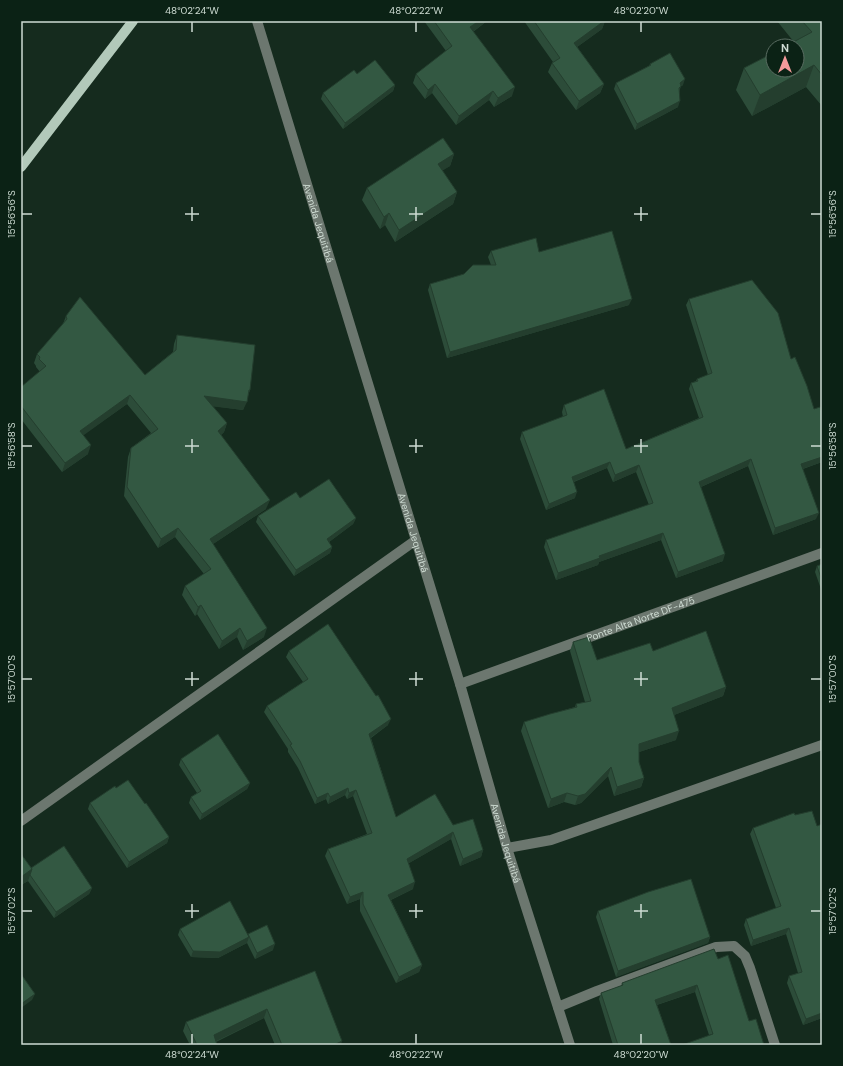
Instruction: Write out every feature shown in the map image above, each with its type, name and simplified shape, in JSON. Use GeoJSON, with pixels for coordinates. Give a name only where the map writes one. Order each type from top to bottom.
{"type":"FeatureCollection","features":[{"type":"Feature","properties":{"kind":"main road"},"geometry":{"type":"LineString","coordinates":[[21,167],[133,21]]}},
{"type":"Feature","properties":{"kind":"street","name":"Avenida Jequitibá"},"geometry":{"type":"LineString","coordinates":[[257,21],[460,684],[507,848],[570,1045]]}},
{"type":"Feature","properties":{"kind":"street"},"geometry":{"type":"LineString","coordinates":[[21,821],[416,540]]}},
{"type":"Feature","properties":{"kind":"street","name":"Ponte Alta Norte DF-475"},"geometry":{"type":"LineString","coordinates":[[460,684],[822,553]]}},
{"type":"Feature","properties":{"kind":"street"},"geometry":{"type":"LineString","coordinates":[[507,848],[552,840],[822,745]]}},
{"type":"Feature","properties":{"kind":"street"},"geometry":{"type":"LineString","coordinates":[[558,1007],[716,947],[734,946],[745,956],[750,968],[775,1045]]}},
{"type":"Feature","properties":{"kind":"building"},"geometry":{"type":"Polygon","coordinates":[[[434,21],[479,21],[470,27],[515,87],[498,98],[493,91],[459,116],[435,84],[428,90],[416,74],[452,46],[434,21]]]}},
{"type":"Feature","properties":{"kind":"building"},"geometry":{"type":"Polygon","coordinates":[[[534,21],[604,21],[574,43],[604,84],[579,101],[552,63],[560,58],[534,21]]]}},
{"type":"Feature","properties":{"kind":"building"},"geometry":{"type":"Polygon","coordinates":[[[802,21],[822,21],[822,75],[814,65],[805,70],[805,38],[801,38],[812,32],[802,21]]]}},
{"type":"Feature","properties":{"kind":"building"},"geometry":{"type":"Polygon","coordinates":[[[670,53],[685,79],[680,83],[680,101],[637,124],[616,83],[651,65],[650,64],[670,53]]]}},
{"type":"Feature","properties":{"kind":"building"},"geometry":{"type":"Polygon","coordinates":[[[765,57],[765,78],[791,78],[760,95],[744,68],[765,57]]]}},
{"type":"Feature","properties":{"kind":"building"},"geometry":{"type":"Polygon","coordinates":[[[375,60],[395,85],[345,123],[323,93],[354,70],[357,74],[375,60]]]}},
{"type":"Feature","properties":{"kind":"building"},"geometry":{"type":"Polygon","coordinates":[[[443,138],[454,154],[438,164],[457,192],[399,230],[389,213],[384,217],[367,188],[443,138]]]}},
{"type":"Feature","properties":{"kind":"building"},"geometry":{"type":"Polygon","coordinates":[[[612,231],[632,299],[450,352],[430,284],[464,274],[473,265],[496,265],[491,251],[536,238],[539,252],[612,231]]]}},
{"type":"Feature","properties":{"kind":"building"},"geometry":{"type":"Polygon","coordinates":[[[752,280],[778,313],[791,359],[795,357],[807,386],[814,409],[820,407],[822,413],[822,457],[801,464],[819,513],[775,528],[751,459],[699,482],[725,554],[678,572],[663,533],[599,556],[600,558],[558,573],[546,540],[653,503],[639,465],[615,475],[610,462],[572,477],[577,492],[549,504],[522,432],[567,415],[564,405],[604,389],[626,449],[703,417],[691,383],[698,381],[697,379],[712,373],[689,299],[752,280]]]}},
{"type":"Feature","properties":{"kind":"building"},"geometry":{"type":"Polygon","coordinates":[[[80,297],[145,375],[176,350],[177,335],[255,345],[250,390],[247,402],[204,396],[227,423],[218,431],[270,500],[210,539],[267,628],[247,641],[240,628],[222,641],[201,605],[198,607],[185,586],[211,569],[178,528],[161,539],[127,487],[131,448],[158,429],[130,395],[80,431],[91,445],[65,463],[21,406],[21,387],[46,366],[39,359],[40,357],[37,354],[67,319],[66,316],[80,297]]]}},
{"type":"Feature","properties":{"kind":"building"},"geometry":{"type":"Polygon","coordinates":[[[329,479],[356,518],[327,539],[332,547],[296,570],[258,516],[296,492],[300,498],[329,479]]]}},
{"type":"Feature","properties":{"kind":"building"},"geometry":{"type":"Polygon","coordinates":[[[822,564],[822,581],[817,566],[822,564]]]}},
{"type":"Feature","properties":{"kind":"building"},"geometry":{"type":"Polygon","coordinates":[[[328,624],[376,696],[378,695],[391,719],[369,734],[396,817],[435,794],[453,825],[473,819],[483,850],[463,859],[453,832],[407,859],[415,882],[388,895],[422,965],[399,977],[363,904],[363,892],[350,897],[328,849],[372,833],[356,790],[349,793],[348,788],[330,797],[328,793],[317,798],[300,761],[290,745],[292,744],[267,706],[308,679],[289,651],[328,624]]]}},
{"type":"Feature","properties":{"kind":"building"},"geometry":{"type":"Polygon","coordinates":[[[706,631],[726,687],[672,708],[679,731],[639,744],[639,762],[644,778],[617,787],[611,767],[585,794],[578,796],[567,793],[551,799],[524,722],[577,707],[576,704],[591,701],[573,642],[589,637],[597,660],[650,643],[653,651],[706,631]]]}},
{"type":"Feature","properties":{"kind":"building"},"geometry":{"type":"Polygon","coordinates":[[[218,734],[250,783],[202,814],[191,797],[201,791],[181,759],[218,734]]]}},
{"type":"Feature","properties":{"kind":"building"},"geometry":{"type":"Polygon","coordinates":[[[128,780],[169,837],[129,862],[90,803],[115,786],[116,788],[128,780]]]}},
{"type":"Feature","properties":{"kind":"building"},"geometry":{"type":"Polygon","coordinates":[[[812,811],[817,826],[822,824],[822,1013],[806,1019],[789,976],[802,972],[789,928],[753,940],[746,919],[781,906],[753,828],[794,813],[795,815],[812,811]]]}},
{"type":"Feature","properties":{"kind":"building"},"geometry":{"type":"Polygon","coordinates":[[[64,846],[92,888],[56,912],[30,875],[31,868],[64,846]]]}},
{"type":"Feature","properties":{"kind":"building"},"geometry":{"type":"Polygon","coordinates":[[[21,854],[32,869],[21,877],[21,854]]]}},
{"type":"Feature","properties":{"kind":"building"},"geometry":{"type":"Polygon","coordinates":[[[691,879],[710,937],[618,971],[598,911],[648,892],[691,879]]]}},
{"type":"Feature","properties":{"kind":"building"},"geometry":{"type":"Polygon","coordinates":[[[230,901],[249,937],[220,952],[193,951],[180,929],[230,901]]]}},
{"type":"Feature","properties":{"kind":"building"},"geometry":{"type":"Polygon","coordinates":[[[267,925],[275,944],[257,953],[248,934],[267,925]]]}},
{"type":"Feature","properties":{"kind":"building"},"geometry":{"type":"Polygon","coordinates":[[[714,949],[718,959],[728,955],[749,1021],[756,1019],[764,1045],[682,1045],[713,1034],[697,985],[655,1000],[671,1045],[618,1045],[601,993],[623,985],[622,983],[714,949]]]}},
{"type":"Feature","properties":{"kind":"building"},"geometry":{"type":"Polygon","coordinates":[[[315,971],[342,1041],[334,1045],[282,1045],[267,1009],[214,1035],[217,1045],[197,1045],[186,1022],[315,971]]]}},
{"type":"Feature","properties":{"kind":"building"},"geometry":{"type":"Polygon","coordinates":[[[21,974],[35,994],[21,1004],[21,974]]]}}]}
